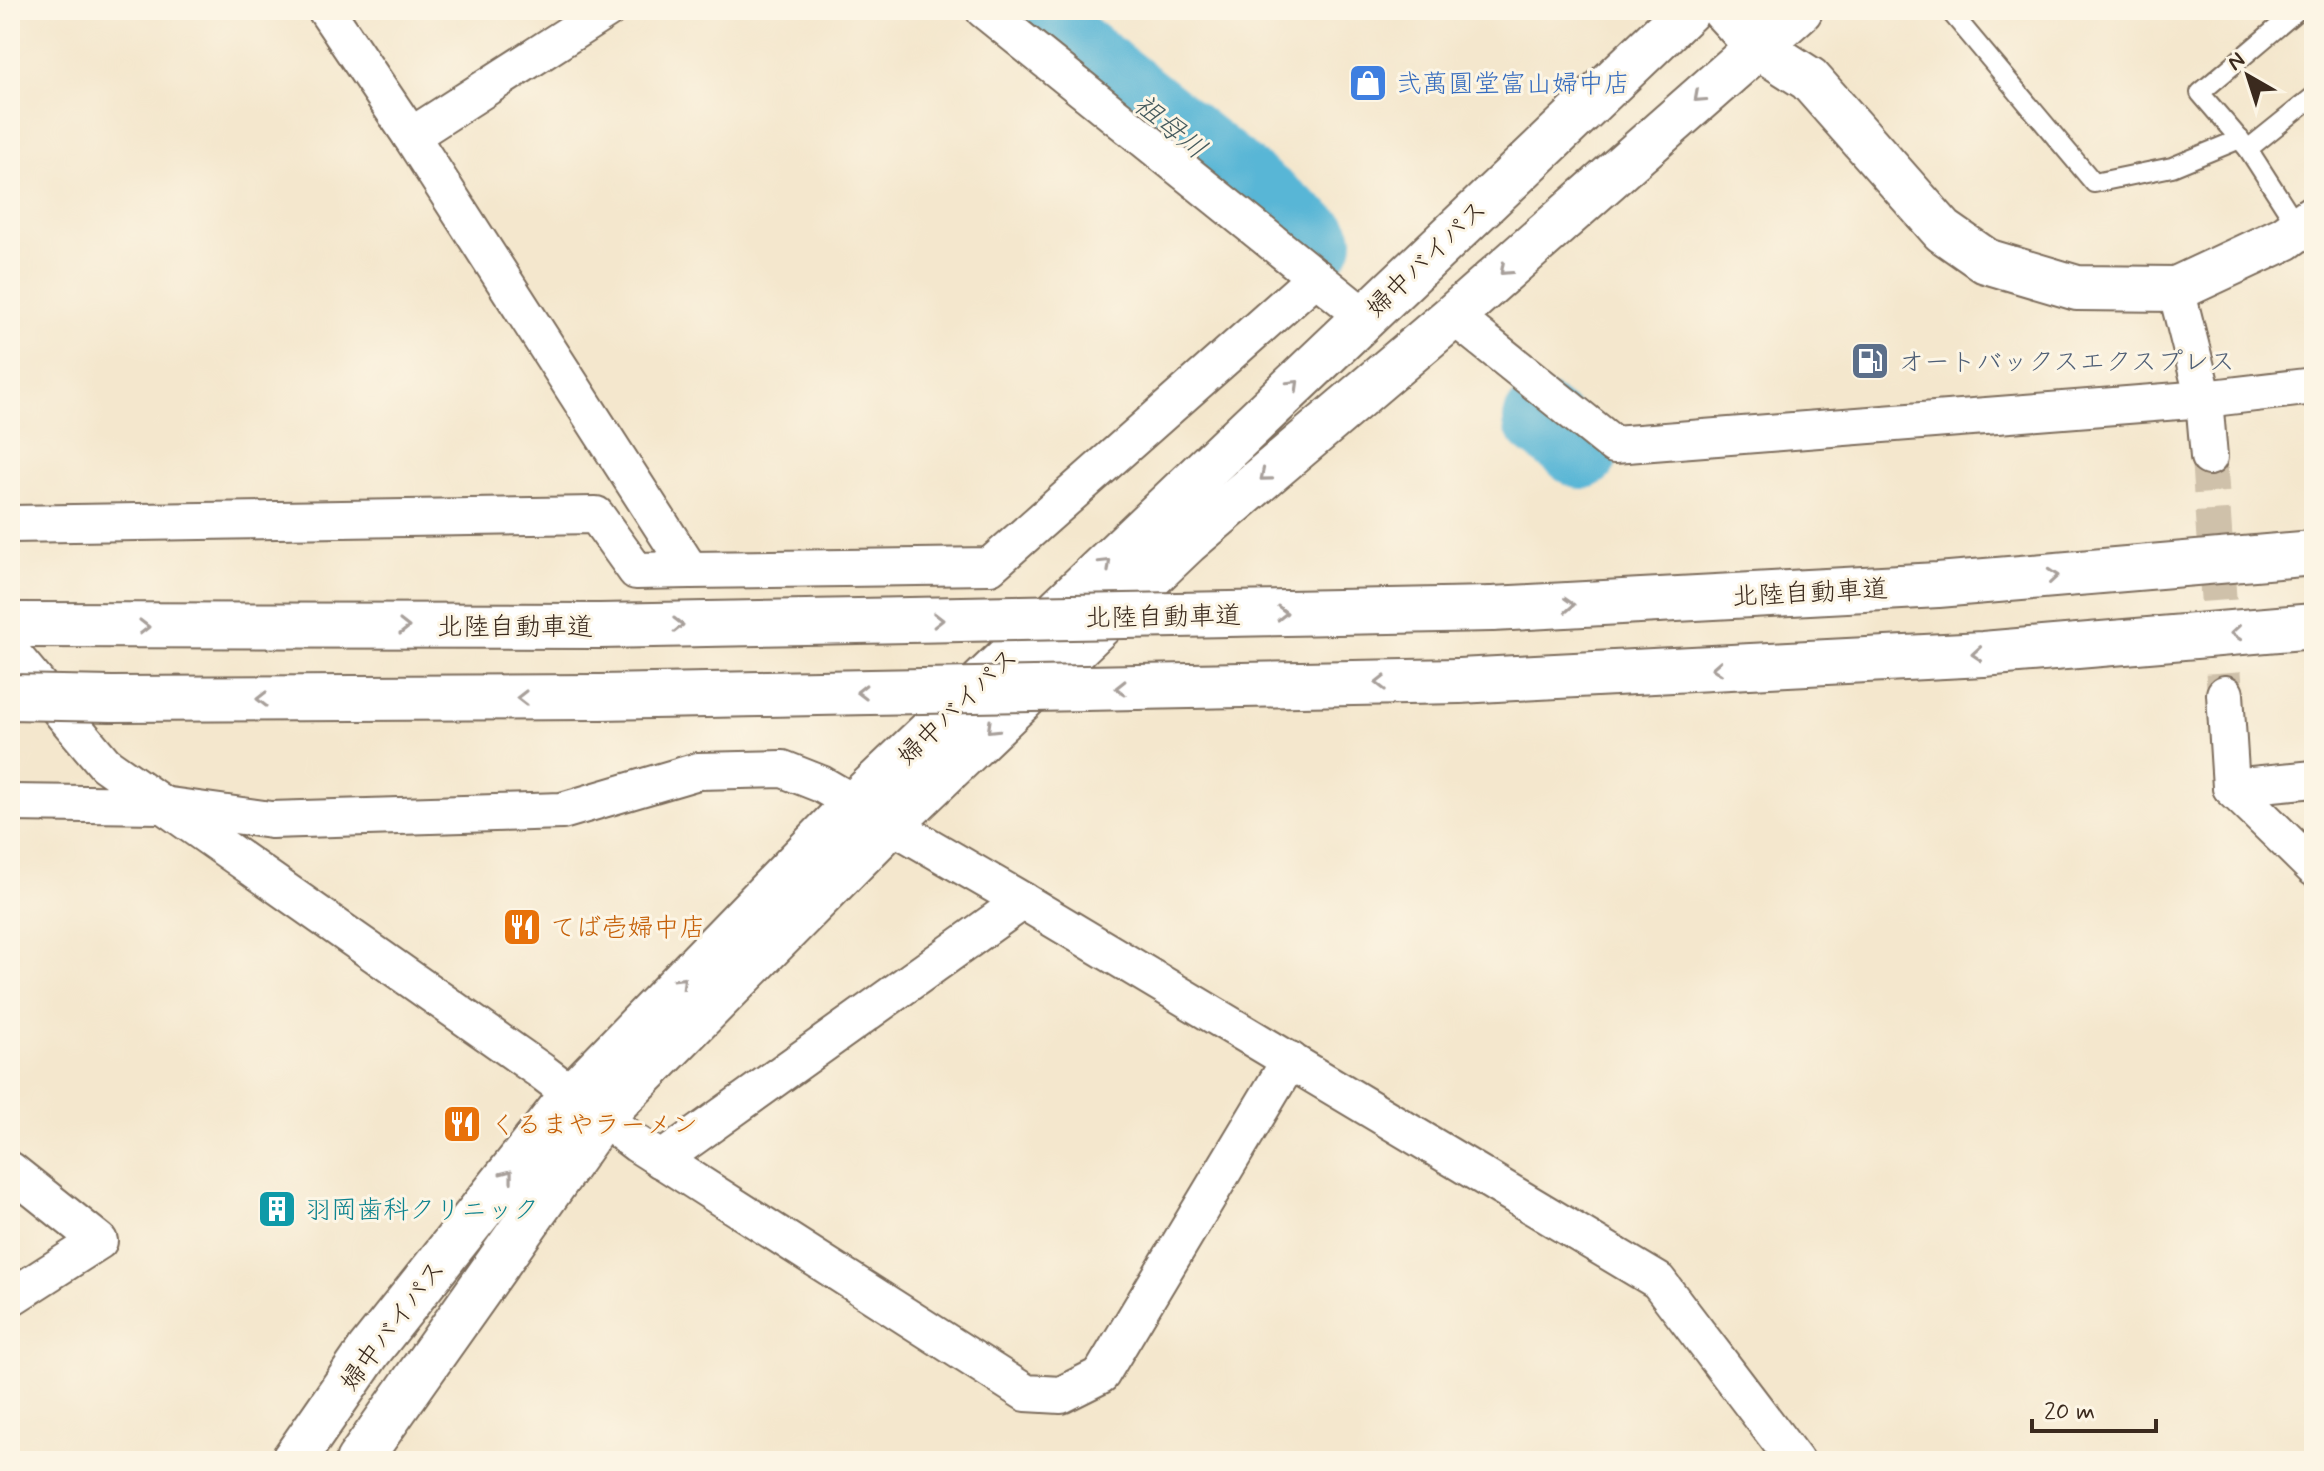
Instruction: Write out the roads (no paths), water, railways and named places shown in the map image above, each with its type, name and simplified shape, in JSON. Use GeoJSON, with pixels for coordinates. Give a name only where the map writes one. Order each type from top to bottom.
{"type":"FeatureCollection","features":[{"type":"Feature","properties":{"kind":"highway","name":"婦中バイパス"},"geometry":{"type":"LineString","coordinates":[[293,1461],[369,1351],[587,1106],[1365,317],[1688,10]]}},
{"type":"Feature","properties":{"kind":"highway"},"geometry":{"type":"LineString","coordinates":[[1724,10],[1757,46],[1809,79],[1943,231],[1986,261],[2077,288],[2176,289],[2285,238],[2302,215]]}},
{"type":"Feature","properties":{"kind":"highway","name":"婦中バイパス"},"geometry":{"type":"LineString","coordinates":[[872,814],[1453,316],[1800,10]]}},
{"type":"Feature","properties":{"kind":"highway"},"geometry":{"type":"LineString","coordinates":[[1800,10],[1809,79]]}},
{"type":"Feature","properties":{"kind":"highway","name":"北陸自動車道"},"geometry":{"type":"LineString","coordinates":[[10,625],[600,626],[1492,609],[1938,585],[2314,553]]}},
{"type":"Feature","properties":{"kind":"highway"},"geometry":{"type":"LineString","coordinates":[[10,697],[600,697],[1459,681],[1983,654],[2314,626]]}},
{"type":"Feature","properties":{"kind":"highway","name":"婦中バイパス"},"geometry":{"type":"LineString","coordinates":[[358,1461],[587,1106]]}},
{"type":"Feature","properties":{"kind":"street"},"geometry":{"type":"LineString","coordinates":[[326,10],[411,136],[690,570]]}},
{"type":"Feature","properties":{"kind":"street"},"geometry":{"type":"LineString","coordinates":[[411,136],[607,10]]}},
{"type":"Feature","properties":{"kind":"street"},"geometry":{"type":"LineString","coordinates":[[984,10],[1365,317]]}},
{"type":"Feature","properties":{"kind":"street"},"geometry":{"type":"LineString","coordinates":[[10,524],[596,515],[636,571],[990,566],[1316,277]]}},
{"type":"Feature","properties":{"kind":"street"},"geometry":{"type":"LineString","coordinates":[[2176,289],[2204,399],[2209,457]]}},
{"type":"Feature","properties":{"kind":"street"},"geometry":{"type":"LineString","coordinates":[[1453,316],[1614,445],[2204,399],[2314,386]]}},
{"type":"Feature","properties":{"kind":"street"},"geometry":{"type":"LineString","coordinates":[[10,651],[105,764],[661,1160],[1026,1393],[1061,1395],[1101,1375],[1290,1060]]}},
{"type":"Feature","properties":{"kind":"street"},"geometry":{"type":"LineString","coordinates":[[2225,694],[2231,787],[2314,868]]}},
{"type":"Feature","properties":{"kind":"street"},"geometry":{"type":"LineString","coordinates":[[10,803],[162,805],[271,820],[562,811],[698,771],[783,769],[872,814],[1023,901],[1658,1281],[1795,1461]]}},
{"type":"Feature","properties":{"kind":"street"},"geometry":{"type":"LineString","coordinates":[[2231,787],[2314,779]]}},
{"type":"Feature","properties":{"kind":"street"},"geometry":{"type":"LineString","coordinates":[[661,1160],[1023,901]]}},
{"type":"Feature","properties":{"kind":"street"},"geometry":{"type":"LineString","coordinates":[[10,1170],[99,1241],[10,1298]]}},
{"type":"Feature","properties":{"kind":"lane"},"geometry":{"type":"LineString","coordinates":[[1949,10],[2094,183],[2172,167],[2244,144],[2314,96]]}},
{"type":"Feature","properties":{"kind":"lane"},"geometry":{"type":"LineString","coordinates":[[2298,10],[2200,93],[2302,215]]}},
{"type":"Feature","properties":{"kind":"waterway","name":"祖母川"},"geometry":{"type":"LineString","coordinates":[[1026,10],[1316,241]]}},
{"type":"Feature","properties":{"kind":"waterway","name":"祖母川"},"geometry":{"type":"LineString","coordinates":[[1540,420],[1582,452]]}},
{"type":"Feature","properties":{"kind":"tunnel"},"geometry":{"type":"LineString","coordinates":[[2209,457],[2225,694]]}},
{"type":"Feature","properties":{"kind":"place","name":"弐萬圓堂富山婦中店"},"geometry":{"type":"Point","coordinates":[1368,83]}},
{"type":"Feature","properties":{"kind":"place","name":"オートバックスエクスプレス"},"geometry":{"type":"Point","coordinates":[1870,361]}},
{"type":"Feature","properties":{"kind":"place","name":"てば壱婦中店"},"geometry":{"type":"Point","coordinates":[522,927]}},
{"type":"Feature","properties":{"kind":"place","name":"くるまやラーメン"},"geometry":{"type":"Point","coordinates":[462,1124]}},
{"type":"Feature","properties":{"kind":"place","name":"羽岡歯科クリニック"},"geometry":{"type":"Point","coordinates":[277,1209]}}]}
